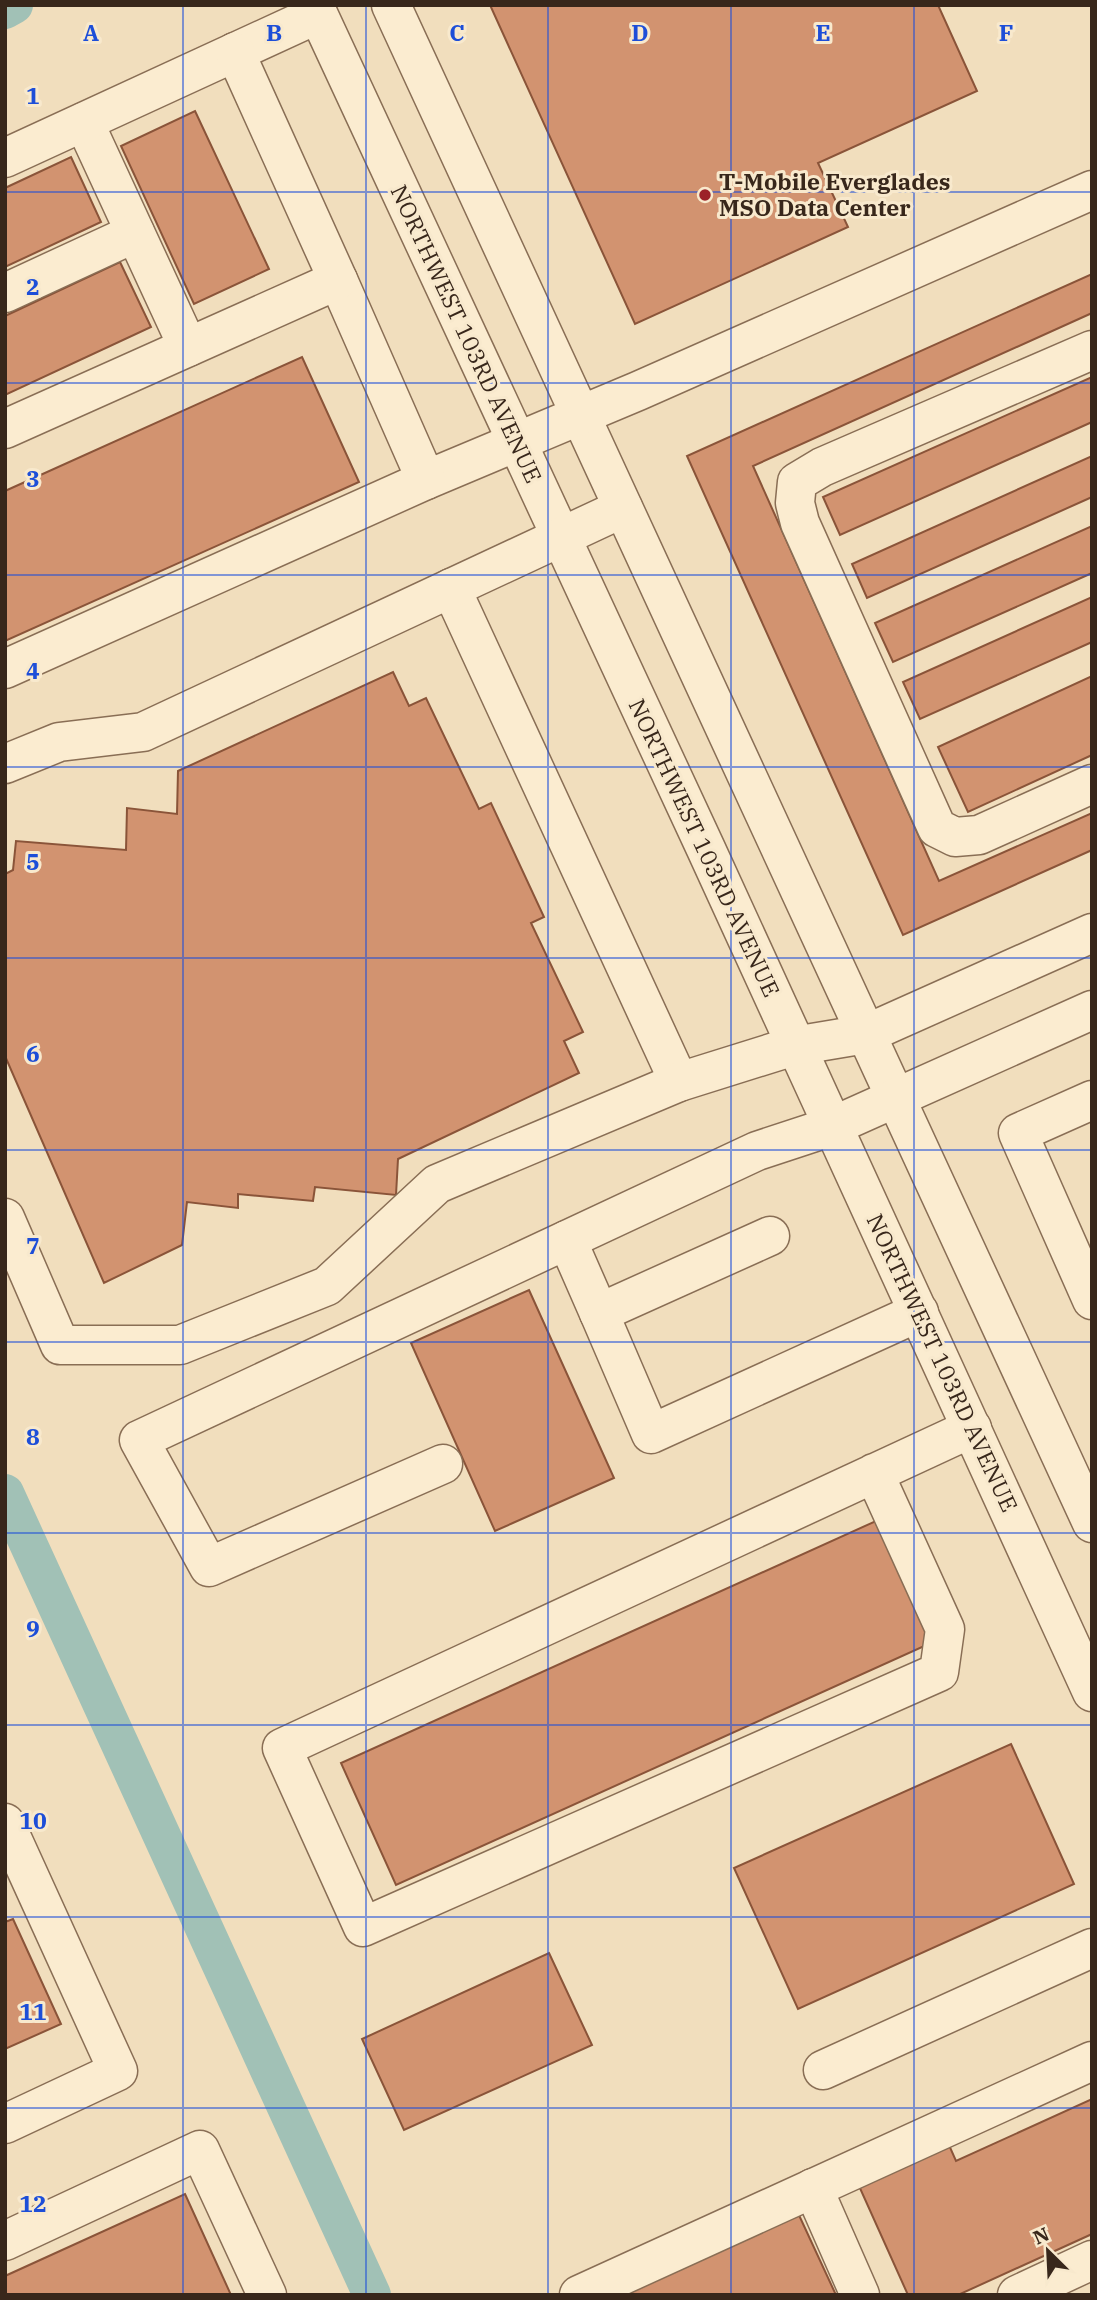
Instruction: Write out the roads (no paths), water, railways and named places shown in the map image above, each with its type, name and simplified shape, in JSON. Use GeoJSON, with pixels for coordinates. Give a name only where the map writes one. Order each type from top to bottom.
{"type":"FeatureCollection","features":[{"type":"Feature","properties":{"kind":"street"},"geometry":{"type":"LineString","coordinates":[[391,5],[1092,1522]]}},
{"type":"Feature","properties":{"kind":"street"},"geometry":{"type":"LineString","coordinates":[[5,158],[235,52],[316,10]]}},
{"type":"Feature","properties":{"kind":"street","name":"NORTHWEST 103RD AVENUE"},"geometry":{"type":"LineString","coordinates":[[316,10],[700,836],[1092,1692]]}},
{"type":"Feature","properties":{"kind":"street"},"geometry":{"type":"LineString","coordinates":[[235,52],[426,480]]}},
{"type":"Feature","properties":{"kind":"street"},"geometry":{"type":"LineString","coordinates":[[84,122],[187,347]]}},
{"type":"Feature","properties":{"kind":"street"},"geometry":{"type":"LineString","coordinates":[[5,669],[426,480],[650,386],[1092,190]]}},
{"type":"Feature","properties":{"kind":"street"},"geometry":{"type":"LineString","coordinates":[[5,293],[135,233]]}},
{"type":"Feature","properties":{"kind":"street"},"geometry":{"type":"LineString","coordinates":[[5,429],[338,279]]}},
{"type":"Feature","properties":{"kind":"street"},"geometry":{"type":"LineString","coordinates":[[1092,350],[822,467],[797,482],[795,503],[800,523],[937,828],[955,837],[979,835],[1092,784]]}},
{"type":"Feature","properties":{"kind":"street"},"geometry":{"type":"LineString","coordinates":[[5,764],[59,742],[143,732],[623,508]]}},
{"type":"Feature","properties":{"kind":"street"},"geometry":{"type":"LineString","coordinates":[[451,588],[679,1082]]}},
{"type":"Feature","properties":{"kind":"street"},"geometry":{"type":"LineString","coordinates":[[5,1218],[60,1345],[180,1345],[327,1286],[437,1184],[679,1082],[794,1046],[866,1034],[1092,933]]}},
{"type":"Feature","properties":{"kind":"street"},"geometry":{"type":"LineString","coordinates":[[443,1464],[209,1567],[139,1440],[757,1151],[833,1126],[1092,1010]]}},
{"type":"Feature","properties":{"kind":"street"},"geometry":{"type":"LineString","coordinates":[[1092,1100],[1018,1133],[1092,1300]]}},
{"type":"Feature","properties":{"kind":"street"},"geometry":{"type":"LineString","coordinates":[[598,1313],[770,1236]]}},
{"type":"Feature","properties":{"kind":"street"},"geometry":{"type":"LineString","coordinates":[[567,1240],[652,1433],[919,1312]]}},
{"type":"Feature","properties":{"kind":"street"},"geometry":{"type":"LineString","coordinates":[[874,1474],[945,1629],[939,1672],[363,1927],[282,1748],[972,1428]]}},
{"type":"Feature","properties":{"kind":"street"},"geometry":{"type":"LineString","coordinates":[[5,1823],[13,1862],[118,2071],[5,2124]]}},
{"type":"Feature","properties":{"kind":"street"},"geometry":{"type":"LineString","coordinates":[[823,2070],[1092,1948]]}},
{"type":"Feature","properties":{"kind":"street"},"geometry":{"type":"LineString","coordinates":[[579,2295],[1092,2061]]}},
{"type":"Feature","properties":{"kind":"street"},"geometry":{"type":"LineString","coordinates":[[5,2241],[200,2150],[267,2295]]}},
{"type":"Feature","properties":{"kind":"street"},"geometry":{"type":"LineString","coordinates":[[813,2188],[860,2295]]}},
{"type":"Feature","properties":{"kind":"street"},"geometry":{"type":"LineString","coordinates":[[1017,2295],[1092,2260]]}},
{"type":"Feature","properties":{"kind":"waterway"},"geometry":{"type":"LineString","coordinates":[[5,10],[14,5]]}},
{"type":"Feature","properties":{"kind":"waterway"},"geometry":{"type":"LineString","coordinates":[[5,1493],[372,2295]]}},
{"type":"Feature","properties":{"kind":"place","name":"T-Mobile Everglades MSO Data Center"},"geometry":{"type":"Point","coordinates":[705,195]}}]}
